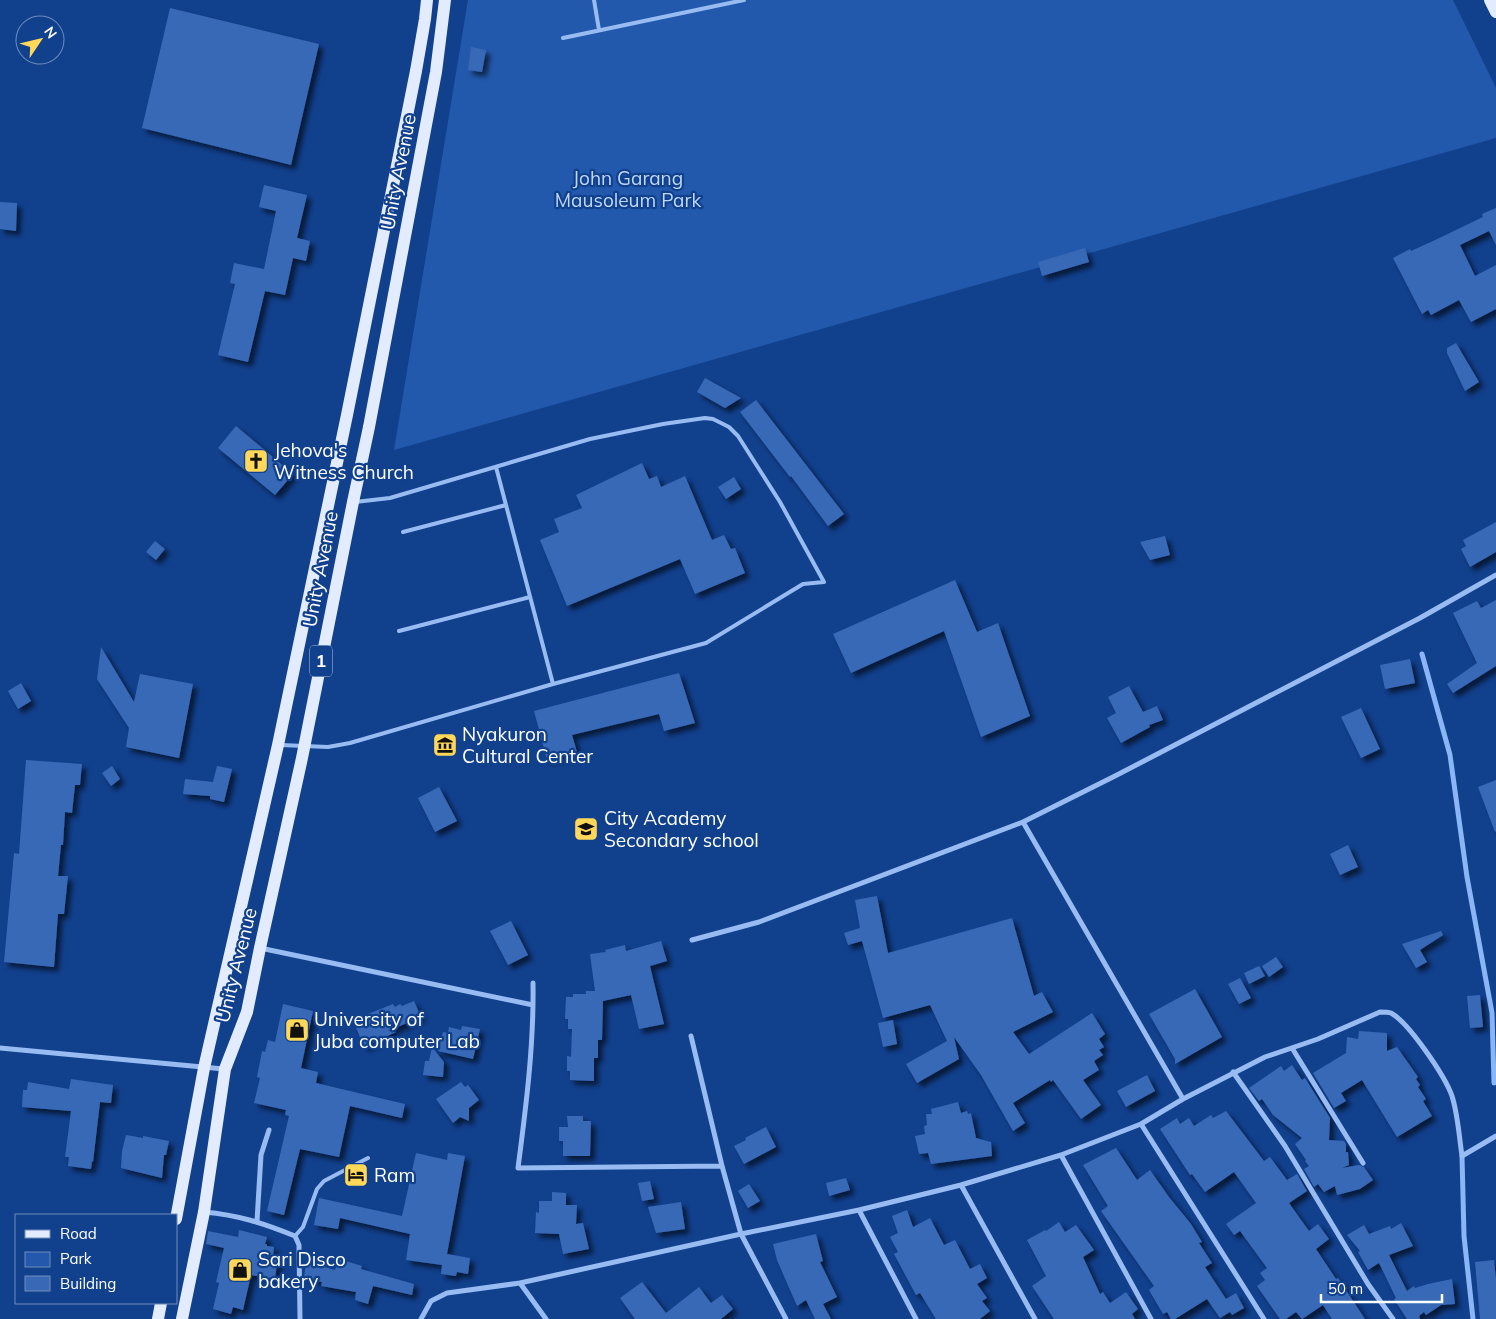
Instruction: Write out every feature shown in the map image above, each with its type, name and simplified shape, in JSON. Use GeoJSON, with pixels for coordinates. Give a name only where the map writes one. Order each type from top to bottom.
{"type":"FeatureCollection","features":[{"type":"Feature","properties":{"kind":"main road","name":"Unity Avenue"},"geometry":{"type":"LineString","coordinates":[[177,1214],[204,1068],[278,745],[345,424],[416,71],[427,0]]}},
{"type":"Feature","properties":{"kind":"main road","name":"Unity Avenue"},"geometry":{"type":"LineString","coordinates":[[182,1319],[204,1212],[225,1069],[247,1012],[304,747],[352,502],[370,427],[436,72],[445,0]]}},
{"type":"Feature","properties":{"kind":"main road"},"geometry":{"type":"LineString","coordinates":[[1490,0],[1496,12]]}},
{"type":"Feature","properties":{"kind":"main road"},"geometry":{"type":"LineString","coordinates":[[158,1319],[161,1304]]}},
{"type":"Feature","properties":{"kind":"street"},"geometry":{"type":"LineString","coordinates":[[692,940],[759,922],[1024,822],[1411,622],[1496,574]]}},
{"type":"Feature","properties":{"kind":"street"},"geometry":{"type":"LineString","coordinates":[[1024,822],[1183,1099]]}},
{"type":"Feature","properties":{"kind":"street"},"geometry":{"type":"LineString","coordinates":[[260,948],[533,1005]]}},
{"type":"Feature","properties":{"kind":"street"},"geometry":{"type":"LineString","coordinates":[[532,983],[533,1005],[527,1094],[518,1168],[722,1166]]}},
{"type":"Feature","properties":{"kind":"street"},"geometry":{"type":"LineString","coordinates":[[421,1319],[431,1301],[447,1293],[520,1283],[859,1210],[961,1185],[1061,1155],[1141,1124],[1183,1099],[1265,1057],[1318,1040],[1380,1012],[1389,1012],[1400,1020],[1423,1047],[1452,1094],[1462,1156],[1496,1136]]}},
{"type":"Feature","properties":{"kind":"street"},"geometry":{"type":"LineString","coordinates":[[691,1036],[722,1166],[741,1234],[786,1319]]}},
{"type":"Feature","properties":{"kind":"street"},"geometry":{"type":"LineString","coordinates":[[0,1048],[225,1069]]}},
{"type":"Feature","properties":{"kind":"street"},"geometry":{"type":"LineString","coordinates":[[1292,1048],[1363,1163]]}},
{"type":"Feature","properties":{"kind":"street"},"geometry":{"type":"LineString","coordinates":[[1234,1072],[1285,1146],[1368,1284],[1393,1319]]}},
{"type":"Feature","properties":{"kind":"street"},"geometry":{"type":"LineString","coordinates":[[1141,1124],[1264,1319]]}},
{"type":"Feature","properties":{"kind":"street"},"geometry":{"type":"LineString","coordinates":[[257,1221],[261,1155],[269,1130]]}},
{"type":"Feature","properties":{"kind":"street"},"geometry":{"type":"LineString","coordinates":[[1061,1155],[1151,1319]]}},
{"type":"Feature","properties":{"kind":"street"},"geometry":{"type":"LineString","coordinates":[[961,1185],[1035,1319]]}},
{"type":"Feature","properties":{"kind":"street"},"geometry":{"type":"LineString","coordinates":[[859,1210],[916,1319]]}},
{"type":"Feature","properties":{"kind":"street"},"geometry":{"type":"LineString","coordinates":[[204,1212],[222,1213],[257,1221],[295,1236],[299,1244],[300,1319]]}},
{"type":"Feature","properties":{"kind":"street"},"geometry":{"type":"LineString","coordinates":[[520,1283],[546,1319]]}},
{"type":"Feature","properties":{"kind":"lane"},"geometry":{"type":"LineString","coordinates":[[594,0],[599,30]]}},
{"type":"Feature","properties":{"kind":"lane"},"geometry":{"type":"LineString","coordinates":[[563,38],[744,0]]}},
{"type":"Feature","properties":{"kind":"lane"},"geometry":{"type":"LineString","coordinates":[[278,745],[328,747],[350,743],[553,684],[706,643],[803,584],[824,582],[780,502],[738,436],[728,426],[713,419],[705,418],[663,424],[590,439],[390,498],[352,502]]}},
{"type":"Feature","properties":{"kind":"lane"},"geometry":{"type":"LineString","coordinates":[[496,467],[553,684]]}},
{"type":"Feature","properties":{"kind":"lane"},"geometry":{"type":"LineString","coordinates":[[403,532],[506,505]]}},
{"type":"Feature","properties":{"kind":"lane"},"geometry":{"type":"LineString","coordinates":[[399,631],[530,597]]}},
{"type":"Feature","properties":{"kind":"lane"},"geometry":{"type":"LineString","coordinates":[[295,1236],[303,1227],[317,1189],[324,1181],[368,1158]]}},
{"type":"Feature","properties":{"kind":"green space","name":"John Garang Mausoleum Park"},"geometry":{"type":"Polygon","coordinates":[[[468,0],[1453,0],[1496,88],[1496,138],[394,450],[468,0]]]}},
{"type":"Feature","properties":{"kind":"building"},"geometry":{"type":"Polygon","coordinates":[[[170,8],[319,44],[291,165],[142,128],[170,8]]]}},
{"type":"Feature","properties":{"kind":"building"},"geometry":{"type":"Polygon","coordinates":[[[471,47],[486,50],[482,72],[468,70],[471,47]]]}},
{"type":"Feature","properties":{"kind":"building"},"geometry":{"type":"Polygon","coordinates":[[[264,185],[307,195],[297,238],[310,241],[306,261],[293,258],[285,295],[265,291],[248,362],[218,355],[235,284],[230,283],[234,263],[264,269],[276,211],[259,207],[264,185]]]}},
{"type":"Feature","properties":{"kind":"building"},"geometry":{"type":"Polygon","coordinates":[[[0,202],[17,203],[16,231],[0,229],[0,202]]]}},
{"type":"Feature","properties":{"kind":"building"},"geometry":{"type":"Polygon","coordinates":[[[1496,208],[1496,245],[1489,231],[1460,245],[1475,276],[1496,265],[1496,309],[1471,322],[1459,300],[1431,315],[1428,310],[1422,314],[1393,258],[1483,217],[1482,214],[1496,208]]]}},
{"type":"Feature","properties":{"kind":"building"},"geometry":{"type":"Polygon","coordinates":[[[1085,248],[1089,262],[1042,276],[1038,262],[1085,248]]]}},
{"type":"Feature","properties":{"kind":"building"},"geometry":{"type":"Polygon","coordinates":[[[1456,343],[1479,382],[1465,391],[1447,353],[1447,348],[1456,343]]]}},
{"type":"Feature","properties":{"kind":"building"},"geometry":{"type":"Polygon","coordinates":[[[705,378],[741,398],[725,408],[697,392],[705,378]]]}},
{"type":"Feature","properties":{"kind":"building"},"geometry":{"type":"Polygon","coordinates":[[[756,400],[844,514],[828,526],[740,412],[756,400]]]}},
{"type":"Feature","properties":{"kind":"building","name":"Jehova's Witness Church"},"geometry":{"type":"Polygon","coordinates":[[[236,426],[293,474],[275,495],[218,448],[236,426]]]}},
{"type":"Feature","properties":{"kind":"building"},"geometry":{"type":"Polygon","coordinates":[[[642,463],[649,479],[657,476],[661,487],[685,476],[712,540],[724,535],[731,549],[735,548],[745,573],[695,594],[680,559],[567,606],[540,540],[559,532],[554,519],[582,508],[576,495],[642,463]]]}},
{"type":"Feature","properties":{"kind":"building"},"geometry":{"type":"Polygon","coordinates":[[[734,477],[741,489],[726,499],[718,487],[734,477]]]}},
{"type":"Feature","properties":{"kind":"building"},"geometry":{"type":"Polygon","coordinates":[[[1496,522],[1496,552],[1470,567],[1461,549],[1466,546],[1463,540],[1496,522]]]}},
{"type":"Feature","properties":{"kind":"building"},"geometry":{"type":"Polygon","coordinates":[[[1165,536],[1170,555],[1150,560],[1140,542],[1165,536]]]}},
{"type":"Feature","properties":{"kind":"building"},"geometry":{"type":"Polygon","coordinates":[[[155,541],[165,549],[156,560],[146,552],[155,541]]]}},
{"type":"Feature","properties":{"kind":"building"},"geometry":{"type":"Polygon","coordinates":[[[955,580],[977,632],[998,623],[1030,716],[981,737],[944,631],[851,673],[833,634],[955,580]]]}},
{"type":"Feature","properties":{"kind":"building"},"geometry":{"type":"Polygon","coordinates":[[[1496,600],[1496,666],[1453,693],[1447,684],[1477,663],[1453,613],[1477,601],[1481,608],[1496,600]]]}},
{"type":"Feature","properties":{"kind":"building"},"geometry":{"type":"Polygon","coordinates":[[[101,647],[134,702],[140,674],[193,684],[179,758],[126,747],[129,728],[97,679],[101,647]]]}},
{"type":"Feature","properties":{"kind":"building"},"geometry":{"type":"Polygon","coordinates":[[[1410,659],[1415,683],[1385,689],[1380,665],[1410,659]]]}},
{"type":"Feature","properties":{"kind":"building"},"geometry":{"type":"Polygon","coordinates":[[[679,673],[695,723],[664,731],[659,714],[572,735],[577,752],[547,760],[534,711],[679,673]]]}},
{"type":"Feature","properties":{"kind":"building"},"geometry":{"type":"Polygon","coordinates":[[[21,683],[31,701],[18,709],[8,691],[21,683]]]}},
{"type":"Feature","properties":{"kind":"building"},"geometry":{"type":"Polygon","coordinates":[[[1129,686],[1143,712],[1157,706],[1163,720],[1149,725],[1150,727],[1121,743],[1107,718],[1116,713],[1108,697],[1129,686]]]}},
{"type":"Feature","properties":{"kind":"building"},"geometry":{"type":"Polygon","coordinates":[[[1361,708],[1380,749],[1361,758],[1341,717],[1361,708]]]}},
{"type":"Feature","properties":{"kind":"building"},"geometry":{"type":"Polygon","coordinates":[[[26,760],[82,764],[80,785],[75,785],[72,813],[65,812],[63,845],[61,845],[58,876],[68,876],[64,914],[58,914],[54,967],[4,962],[14,853],[19,854],[26,760]]]}},
{"type":"Feature","properties":{"kind":"building"},"geometry":{"type":"Polygon","coordinates":[[[112,766],[120,779],[111,786],[102,773],[112,766]]]}},
{"type":"Feature","properties":{"kind":"building"},"geometry":{"type":"Polygon","coordinates":[[[217,766],[232,769],[224,802],[210,799],[210,796],[183,794],[185,779],[213,782],[217,766]]]}},
{"type":"Feature","properties":{"kind":"building"},"geometry":{"type":"Polygon","coordinates":[[[1496,780],[1496,831],[1495,832],[1478,787],[1496,780]]]}},
{"type":"Feature","properties":{"kind":"building"},"geometry":{"type":"Polygon","coordinates":[[[439,787],[457,821],[435,832],[418,798],[439,787]]]}},
{"type":"Feature","properties":{"kind":"building"},"geometry":{"type":"Polygon","coordinates":[[[1348,845],[1358,867],[1340,875],[1330,854],[1348,845]]]}},
{"type":"Feature","properties":{"kind":"building"},"geometry":{"type":"Polygon","coordinates":[[[877,896],[888,953],[1012,918],[1034,996],[1042,992],[1053,1012],[1013,1032],[1029,1054],[1092,1013],[1105,1034],[1099,1039],[1104,1047],[1099,1050],[1103,1055],[1094,1061],[1099,1070],[1083,1080],[1101,1105],[1081,1119],[1053,1080],[1051,1082],[1050,1080],[1013,1103],[1025,1123],[1013,1131],[981,1075],[954,1037],[959,1059],[917,1083],[906,1064],[947,1041],[930,1005],[883,1018],[862,941],[848,945],[844,933],[860,928],[855,900],[877,896]]]}},
{"type":"Feature","properties":{"kind":"building"},"geometry":{"type":"Polygon","coordinates":[[[511,921],[528,955],[508,965],[490,931],[511,921]]]}},
{"type":"Feature","properties":{"kind":"building"},"geometry":{"type":"Polygon","coordinates":[[[1441,931],[1443,935],[1420,950],[1427,962],[1416,968],[1402,944],[1441,931]]]}},
{"type":"Feature","properties":{"kind":"building"},"geometry":{"type":"Polygon","coordinates":[[[661,941],[667,961],[650,966],[664,1024],[639,1029],[631,995],[603,1001],[602,1040],[598,1040],[598,1058],[594,1058],[594,1081],[570,1080],[570,1071],[567,1071],[567,1056],[571,1057],[572,1029],[568,1029],[568,1019],[565,1019],[566,997],[573,997],[573,994],[586,994],[586,991],[595,991],[590,954],[606,952],[605,950],[625,945],[626,951],[661,941]]]}},
{"type":"Feature","properties":{"kind":"building"},"geometry":{"type":"Polygon","coordinates":[[[1276,957],[1283,967],[1269,977],[1262,966],[1276,957]]]}},
{"type":"Feature","properties":{"kind":"building"},"geometry":{"type":"Polygon","coordinates":[[[1259,966],[1265,976],[1249,984],[1244,973],[1259,966]]]}},
{"type":"Feature","properties":{"kind":"building"},"geometry":{"type":"Polygon","coordinates":[[[1240,978],[1251,998],[1239,1004],[1228,984],[1240,978]]]}},
{"type":"Feature","properties":{"kind":"building"},"geometry":{"type":"Polygon","coordinates":[[[1195,989],[1222,1037],[1175,1064],[1175,1059],[1149,1014],[1195,989]]]}},
{"type":"Feature","properties":{"kind":"building"},"geometry":{"type":"Polygon","coordinates":[[[1480,995],[1483,1027],[1470,1028],[1467,996],[1480,995]]]}},
{"type":"Feature","properties":{"kind":"building"},"geometry":{"type":"Polygon","coordinates":[[[414,1001],[421,1017],[388,1031],[396,1032],[364,1047],[353,1020],[393,1004],[395,1007],[400,1004],[402,1006],[414,1001]]]}},
{"type":"Feature","properties":{"kind":"building"},"geometry":{"type":"Polygon","coordinates":[[[283,1004],[313,1011],[301,1068],[318,1072],[316,1083],[405,1104],[402,1118],[350,1106],[339,1157],[300,1149],[284,1215],[267,1211],[289,1116],[285,1115],[286,1110],[254,1103],[260,1078],[257,1077],[262,1051],[265,1052],[268,1040],[275,1042],[283,1004]]]}},
{"type":"Feature","properties":{"kind":"building"},"geometry":{"type":"Polygon","coordinates":[[[893,1020],[897,1044],[883,1047],[878,1023],[893,1020]]]}},
{"type":"Feature","properties":{"kind":"building"},"geometry":{"type":"Polygon","coordinates":[[[462,1026],[480,1029],[473,1059],[438,1051],[443,1032],[448,1033],[449,1027],[461,1030],[462,1026]]]}},
{"type":"Feature","properties":{"kind":"building"},"geometry":{"type":"Polygon","coordinates":[[[1359,1031],[1387,1033],[1387,1051],[1397,1047],[1418,1077],[1416,1079],[1420,1085],[1418,1087],[1426,1099],[1423,1101],[1432,1116],[1397,1137],[1362,1080],[1341,1093],[1346,1101],[1334,1108],[1313,1073],[1346,1053],[1347,1037],[1358,1039],[1359,1031]]]}},
{"type":"Feature","properties":{"kind":"building"},"geometry":{"type":"Polygon","coordinates":[[[432,1047],[444,1062],[443,1077],[423,1075],[425,1061],[429,1061],[432,1047]]]}},
{"type":"Feature","properties":{"kind":"building"},"geometry":{"type":"Polygon","coordinates":[[[1292,1065],[1302,1080],[1305,1078],[1330,1118],[1329,1140],[1344,1141],[1346,1144],[1349,1165],[1342,1168],[1359,1165],[1364,1167],[1373,1180],[1360,1189],[1337,1195],[1335,1186],[1324,1192],[1318,1184],[1314,1187],[1304,1169],[1309,1166],[1295,1144],[1302,1138],[1273,1115],[1262,1099],[1259,1101],[1249,1088],[1281,1066],[1284,1071],[1292,1065]]]}},
{"type":"Feature","properties":{"kind":"building"},"geometry":{"type":"Polygon","coordinates":[[[1147,1075],[1155,1091],[1126,1107],[1117,1091],[1147,1075]]]}},
{"type":"Feature","properties":{"kind":"building"},"geometry":{"type":"Polygon","coordinates":[[[71,1079],[113,1085],[111,1103],[100,1102],[91,1169],[68,1166],[69,1157],[65,1157],[71,1111],[22,1107],[23,1090],[27,1090],[28,1082],[69,1089],[71,1079]]]}},
{"type":"Feature","properties":{"kind":"building"},"geometry":{"type":"Polygon","coordinates":[[[461,1082],[465,1087],[468,1085],[479,1100],[469,1108],[469,1121],[460,1117],[453,1123],[436,1099],[461,1082]]]}},
{"type":"Feature","properties":{"kind":"building"},"geometry":{"type":"Polygon","coordinates":[[[958,1102],[961,1113],[967,1111],[968,1114],[971,1113],[976,1138],[991,1142],[992,1156],[931,1164],[928,1153],[919,1154],[915,1136],[925,1134],[924,1126],[927,1125],[926,1114],[932,1114],[931,1109],[958,1102]]]}},
{"type":"Feature","properties":{"kind":"building"},"geometry":{"type":"Polygon","coordinates":[[[1226,1111],[1264,1161],[1270,1157],[1287,1180],[1297,1174],[1307,1191],[1289,1203],[1309,1231],[1318,1224],[1329,1239],[1316,1249],[1365,1319],[1332,1319],[1323,1305],[1302,1319],[1296,1312],[1286,1319],[1280,1319],[1257,1286],[1265,1280],[1260,1273],[1267,1268],[1240,1231],[1234,1235],[1226,1224],[1256,1203],[1234,1172],[1205,1192],[1192,1174],[1190,1175],[1160,1129],[1177,1118],[1180,1124],[1189,1118],[1194,1126],[1211,1115],[1213,1118],[1226,1111]]]}},
{"type":"Feature","properties":{"kind":"building"},"geometry":{"type":"Polygon","coordinates":[[[567,1116],[583,1116],[583,1121],[591,1121],[590,1156],[563,1156],[563,1141],[559,1141],[559,1127],[568,1127],[567,1116]]]}},
{"type":"Feature","properties":{"kind":"building"},"geometry":{"type":"Polygon","coordinates":[[[766,1127],[776,1147],[744,1164],[734,1146],[766,1127]]]}},
{"type":"Feature","properties":{"kind":"building"},"geometry":{"type":"Polygon","coordinates":[[[126,1135],[169,1141],[166,1155],[164,1155],[162,1178],[121,1168],[122,1151],[126,1135]]]}},
{"type":"Feature","properties":{"kind":"building"},"geometry":{"type":"Polygon","coordinates":[[[1116,1148],[1137,1180],[1150,1170],[1191,1224],[1202,1242],[1199,1243],[1212,1263],[1205,1267],[1226,1299],[1236,1293],[1244,1308],[1232,1315],[1230,1312],[1220,1318],[1207,1299],[1175,1319],[1171,1319],[1167,1312],[1163,1314],[1149,1290],[1154,1286],[1101,1211],[1108,1206],[1083,1165],[1116,1148]]]}},
{"type":"Feature","properties":{"kind":"building"},"geometry":{"type":"Polygon","coordinates":[[[416,1153],[447,1160],[448,1153],[465,1156],[447,1254],[470,1258],[468,1274],[457,1272],[456,1276],[441,1274],[442,1265],[406,1260],[410,1234],[340,1218],[338,1229],[314,1225],[319,1198],[402,1216],[416,1153]]]}},
{"type":"Feature","properties":{"kind":"building"},"geometry":{"type":"Polygon","coordinates":[[[846,1178],[850,1190],[829,1196],[826,1183],[846,1178]]]}},
{"type":"Feature","properties":{"kind":"building"},"geometry":{"type":"Polygon","coordinates":[[[650,1181],[654,1199],[642,1201],[638,1183],[650,1181]]]}},
{"type":"Feature","properties":{"kind":"building"},"geometry":{"type":"Polygon","coordinates":[[[749,1184],[760,1201],[748,1208],[738,1191],[749,1184]]]}},
{"type":"Feature","properties":{"kind":"building"},"geometry":{"type":"Polygon","coordinates":[[[552,1192],[566,1193],[566,1205],[577,1205],[576,1224],[583,1223],[589,1249],[563,1254],[559,1234],[535,1233],[536,1212],[539,1213],[539,1201],[552,1201],[552,1192]]]}},
{"type":"Feature","properties":{"kind":"building"},"geometry":{"type":"Polygon","coordinates":[[[681,1202],[685,1229],[656,1233],[648,1207],[681,1202]]]}},
{"type":"Feature","properties":{"kind":"building"},"geometry":{"type":"Polygon","coordinates":[[[907,1210],[913,1227],[930,1218],[944,1245],[955,1240],[970,1269],[980,1264],[987,1278],[977,1284],[987,1298],[982,1301],[990,1311],[980,1319],[936,1319],[920,1293],[916,1295],[894,1254],[898,1252],[890,1237],[898,1233],[892,1216],[907,1210]]]}},
{"type":"Feature","properties":{"kind":"building"},"geometry":{"type":"Polygon","coordinates":[[[1059,1222],[1065,1232],[1076,1225],[1094,1250],[1083,1257],[1100,1294],[1103,1292],[1110,1303],[1126,1292],[1138,1309],[1132,1314],[1135,1319],[1054,1319],[1032,1286],[1046,1276],[1027,1240],[1059,1222]]]}},
{"type":"Feature","properties":{"kind":"building"},"geometry":{"type":"Polygon","coordinates":[[[1401,1223],[1413,1246],[1389,1255],[1407,1291],[1414,1286],[1415,1288],[1452,1279],[1455,1304],[1441,1305],[1426,1315],[1424,1312],[1419,1316],[1420,1319],[1407,1319],[1394,1299],[1396,1298],[1379,1263],[1368,1270],[1358,1252],[1360,1251],[1347,1235],[1364,1225],[1369,1234],[1390,1226],[1391,1229],[1401,1223]]]}},
{"type":"Feature","properties":{"kind":"building"},"geometry":{"type":"Polygon","coordinates":[[[239,1230],[267,1237],[265,1244],[274,1247],[273,1257],[278,1257],[275,1279],[251,1275],[243,1310],[233,1307],[231,1314],[213,1309],[219,1283],[216,1282],[224,1248],[206,1244],[208,1231],[238,1237],[239,1230]]]}},
{"type":"Feature","properties":{"kind":"building"},"geometry":{"type":"Polygon","coordinates":[[[816,1234],[823,1261],[820,1262],[837,1297],[823,1304],[831,1319],[815,1319],[806,1300],[797,1306],[777,1260],[773,1244],[816,1234]]]}},
{"type":"Feature","properties":{"kind":"building"},"geometry":{"type":"Polygon","coordinates":[[[339,1259],[362,1266],[361,1269],[414,1284],[412,1295],[373,1286],[368,1304],[355,1300],[356,1292],[321,1286],[322,1282],[304,1278],[306,1262],[335,1270],[339,1259]]]}},
{"type":"Feature","properties":{"kind":"building"},"geometry":{"type":"Polygon","coordinates":[[[1494,1260],[1496,1319],[1480,1319],[1475,1262],[1494,1260]]]}},
{"type":"Feature","properties":{"kind":"building"},"geometry":{"type":"Polygon","coordinates":[[[642,1282],[666,1313],[699,1287],[711,1303],[722,1295],[733,1309],[721,1319],[635,1319],[620,1298],[642,1282]]]}},
{"type":"Feature","properties":{"kind":"waterway"},"geometry":{"type":"LineString","coordinates":[[1422,654],[1450,755],[1467,877],[1492,1013],[1494,1083]]}},
{"type":"Feature","properties":{"kind":"waterway"},"geometry":{"type":"LineString","coordinates":[[1462,1156],[1464,1236],[1473,1319]]}},
{"type":"Feature","properties":{"kind":"place","name":"Jehova's Witness Church"},"geometry":{"type":"Point","coordinates":[256,461]}},
{"type":"Feature","properties":{"kind":"place","name":"Nyakuron Cultural Center"},"geometry":{"type":"Point","coordinates":[445,745]}},
{"type":"Feature","properties":{"kind":"place","name":"City Academy Secondary school"},"geometry":{"type":"Point","coordinates":[586,829]}},
{"type":"Feature","properties":{"kind":"place","name":"University of Juba computer Lab"},"geometry":{"type":"Point","coordinates":[297,1030]}},
{"type":"Feature","properties":{"kind":"place","name":"Ram"},"geometry":{"type":"Point","coordinates":[356,1175]}},
{"type":"Feature","properties":{"kind":"place","name":"Sari Disco bakery"},"geometry":{"type":"Point","coordinates":[240,1270]}}]}
